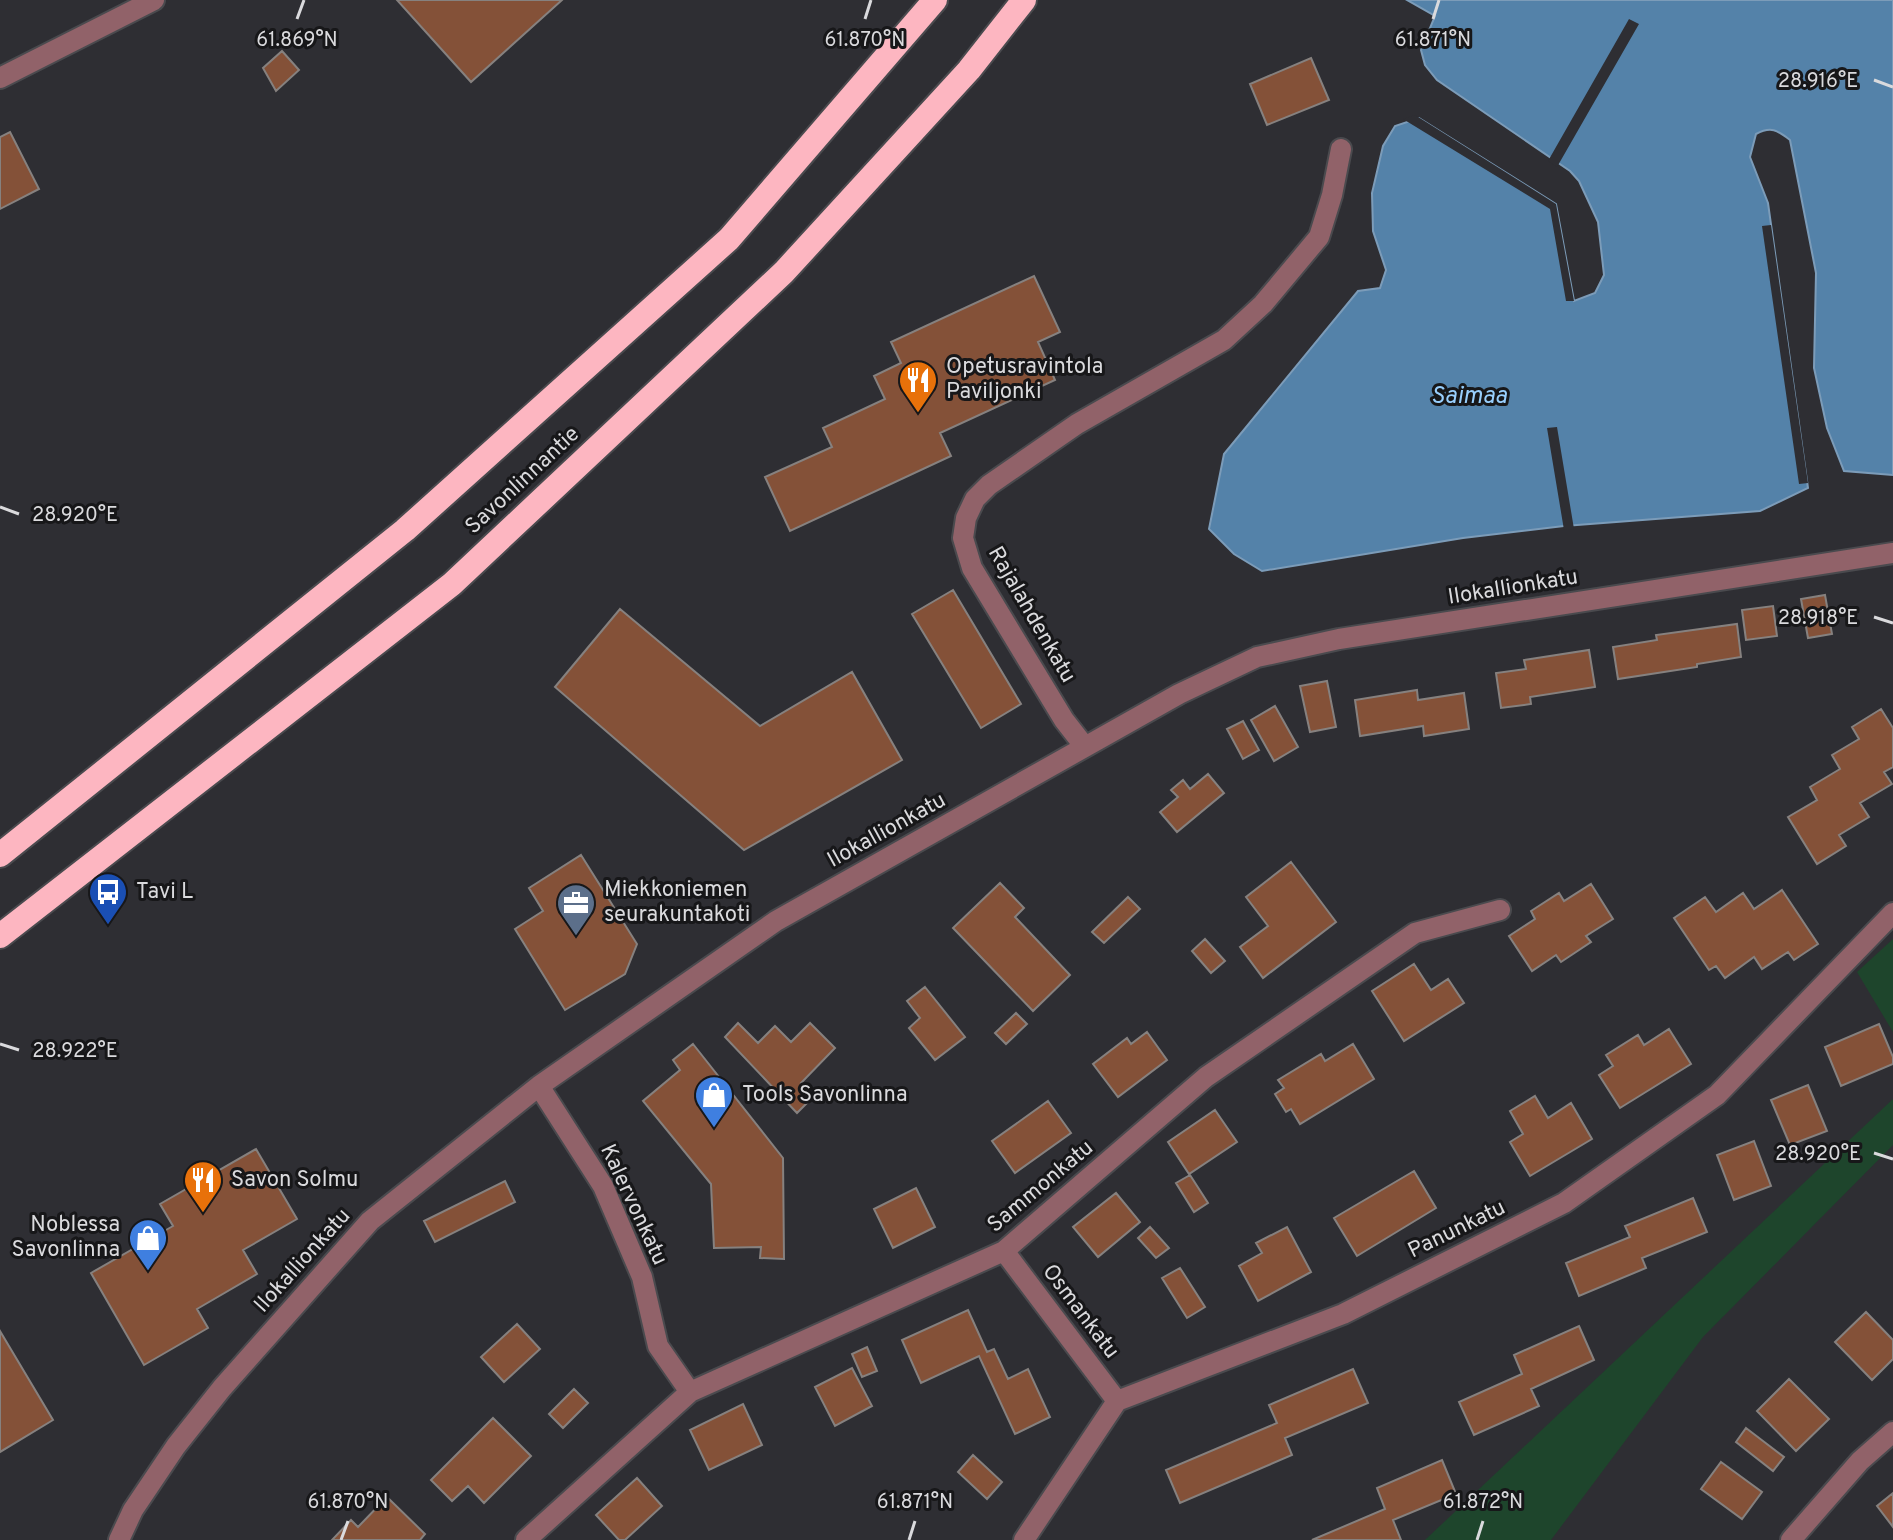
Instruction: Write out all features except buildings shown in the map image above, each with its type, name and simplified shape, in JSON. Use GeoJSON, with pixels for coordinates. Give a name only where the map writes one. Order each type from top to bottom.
{"type":"FeatureCollection","features":[{"type":"Feature","properties":{"kind":"highway","name":"Savonlinnantie"},"geometry":{"type":"LineString","coordinates":[[0,855],[405,530],[729,239],[935,0]]}},
{"type":"Feature","properties":{"kind":"highway","name":"Savonlinnantie"},"geometry":{"type":"LineString","coordinates":[[0,936],[452,584],[784,272],[969,70],[1024,0]]}},
{"type":"Feature","properties":{"kind":"street"},"geometry":{"type":"LineString","coordinates":[[0,78],[154,0]]}},
{"type":"Feature","properties":{"kind":"street","name":"Rajalahdenkatu"},"geometry":{"type":"LineString","coordinates":[[1085,747],[1064,720],[972,568],[963,538],[966,518],[975,499],[989,485],[1077,424],[1224,340],[1263,304],[1319,237],[1332,195],[1341,149]]}},
{"type":"Feature","properties":{"kind":"street","name":"Ilokallionkatu"},"geometry":{"type":"LineString","coordinates":[[119,1540],[133,1510],[176,1446],[222,1388],[370,1221],[539,1086],[776,921],[1179,694],[1257,657],[1339,639],[1893,553]]}},
{"type":"Feature","properties":{"kind":"street","name":"Sammonkatu"},"geometry":{"type":"LineString","coordinates":[[526,1540],[690,1392],[1004,1251],[1206,1077],[1349,978],[1415,933],[1500,910]]}},
{"type":"Feature","properties":{"kind":"street","name":"Panunkatu"},"geometry":{"type":"LineString","coordinates":[[1117,1401],[1343,1314],[1564,1203],[1717,1095],[1893,913]]}},
{"type":"Feature","properties":{"kind":"street","name":"Kalervonkatu"},"geometry":{"type":"LineString","coordinates":[[539,1086],[603,1186],[642,1277],[658,1346],[690,1392]]}},
{"type":"Feature","properties":{"kind":"street","name":"Osmankatu"},"geometry":{"type":"LineString","coordinates":[[1004,1251],[1117,1401]]}},
{"type":"Feature","properties":{"kind":"street"},"geometry":{"type":"LineString","coordinates":[[1024,1540],[1117,1401]]}},
{"type":"Feature","properties":{"kind":"street"},"geometry":{"type":"LineString","coordinates":[[1791,1540],[1860,1461],[1893,1432]]}},
{"type":"Feature","properties":{"kind":"green space"},"geometry":{"type":"Polygon","coordinates":[[[1893,939],[1893,1032],[1857,972],[1893,939]]]}},
{"type":"Feature","properties":{"kind":"green space"},"geometry":{"type":"Polygon","coordinates":[[[1893,1099],[1893,1145],[1703,1337],[1551,1540],[1425,1540],[1893,1099]]]}},
{"type":"Feature","properties":{"kind":"water","name":"Saimaa"},"geometry":{"type":"Polygon","coordinates":[[[1407,0],[1893,0],[1893,475],[1844,471],[1827,428],[1814,368],[1816,273],[1790,140],[1766,130],[1756,134],[1750,157],[1768,203],[1808,488],[1760,511],[1564,526],[1463,538],[1262,571],[1234,554],[1209,529],[1224,454],[1358,291],[1380,288],[1386,270],[1373,231],[1372,193],[1383,146],[1395,126],[1419,118],[1556,204],[1574,301],[1595,293],[1604,275],[1598,222],[1579,181],[1570,171],[1437,80],[1425,65],[1421,50],[1435,16],[1407,0]]]}},
{"type":"Feature","properties":{"kind":"pier"},"geometry":{"type":"Polygon","coordinates":[[[1629,19],[1639,24],[1557,167],[1548,161],[1629,19]]]}},
{"type":"Feature","properties":{"kind":"pier"},"geometry":{"type":"Polygon","coordinates":[[[1415,115],[1556,204],[1574,301],[1566,301],[1550,209],[1403,119],[1415,115]]]}},
{"type":"Feature","properties":{"kind":"pier"},"geometry":{"type":"Polygon","coordinates":[[[1771,225],[1808,483],[1799,484],[1762,226],[1771,225]]]}},
{"type":"Feature","properties":{"kind":"pier"},"geometry":{"type":"Polygon","coordinates":[[[1557,427],[1574,529],[1564,530],[1547,428],[1557,427]]]}},
{"type":"Feature","properties":{"kind":"place","name":"Opetusravintola Paviljonki"},"geometry":{"type":"Point","coordinates":[918,414]}},
{"type":"Feature","properties":{"kind":"place","name":"Tavi L"},"geometry":{"type":"Point","coordinates":[108,926]}},
{"type":"Feature","properties":{"kind":"place","name":"Miekkoniemen seurakuntakoti"},"geometry":{"type":"Point","coordinates":[576,937]}},
{"type":"Feature","properties":{"kind":"place","name":"Tools Savonlinna"},"geometry":{"type":"Point","coordinates":[714,1129]}},
{"type":"Feature","properties":{"kind":"place","name":"Savon Solmu"},"geometry":{"type":"Point","coordinates":[203,1214]}},
{"type":"Feature","properties":{"kind":"place","name":"Noblessa Savonlinna"},"geometry":{"type":"Point","coordinates":[148,1272]}}]}
